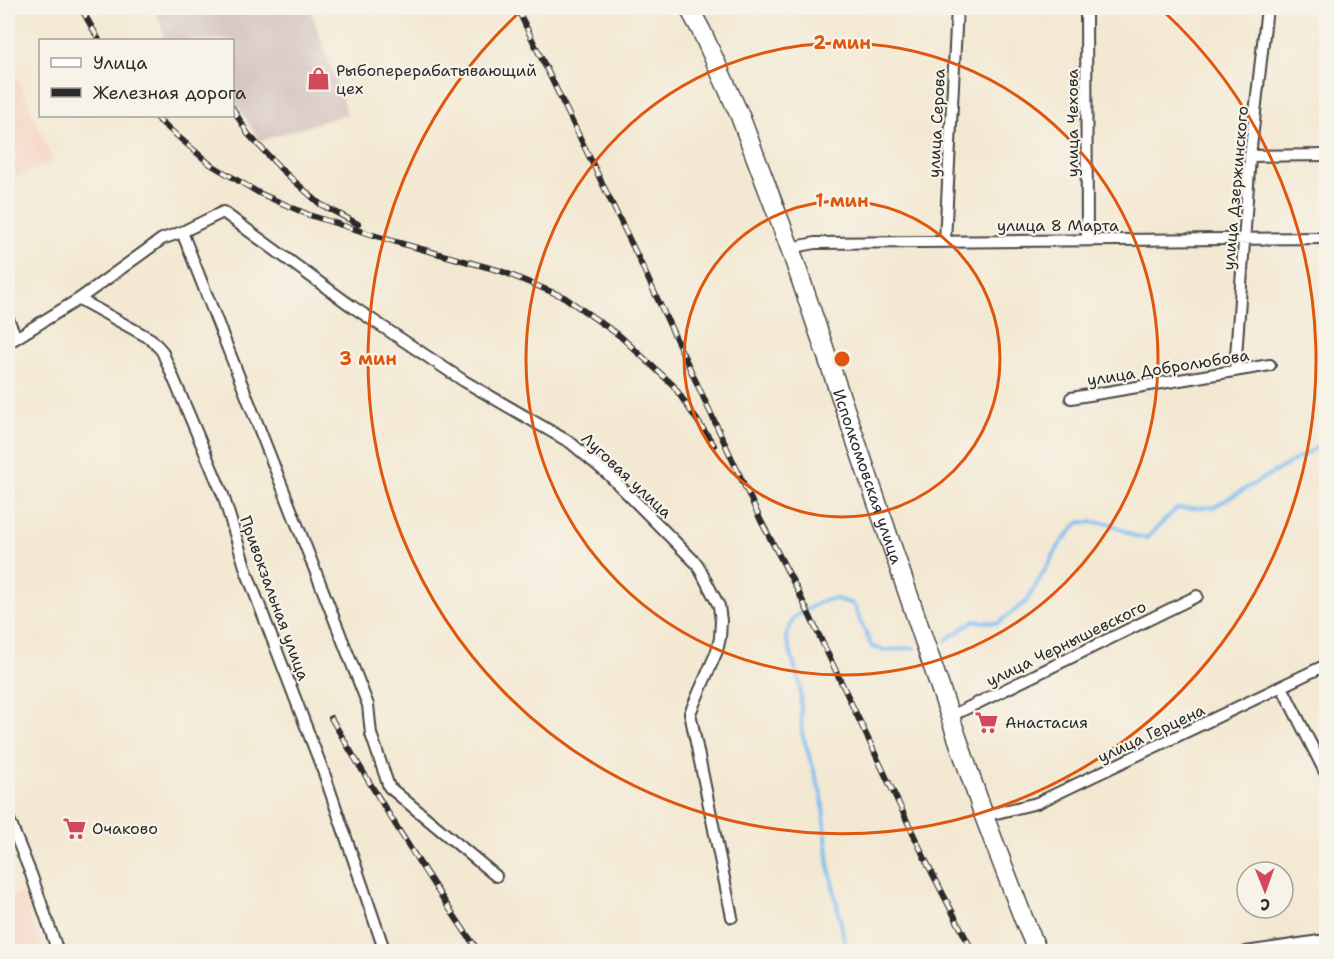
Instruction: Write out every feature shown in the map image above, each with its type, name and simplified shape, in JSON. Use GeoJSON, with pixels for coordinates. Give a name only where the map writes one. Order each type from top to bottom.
{"type":"FeatureCollection","features":[{"type":"Feature","properties":{"kind":"main road","name":"Исполкомовская улица"},"geometry":{"type":"LineString","coordinates":[[689,8],[740,116],[790,248],[949,717],[984,816],[1024,921],[1038,951]]}},
{"type":"Feature","properties":{"kind":"street","name":"улица Серова"},"geometry":{"type":"LineString","coordinates":[[945,241],[957,8]]}},
{"type":"Feature","properties":{"kind":"street","name":"улица Чехова"},"geometry":{"type":"LineString","coordinates":[[1086,8],[1088,239]]}},
{"type":"Feature","properties":{"kind":"street","name":"улица Дзержинского"},"geometry":{"type":"LineString","coordinates":[[1235,371],[1250,156],[1267,8]]}},
{"type":"Feature","properties":{"kind":"street"},"geometry":{"type":"LineString","coordinates":[[1250,156],[1326,156]]}},
{"type":"Feature","properties":{"kind":"street","name":"Луговая улица"},"geometry":{"type":"LineString","coordinates":[[182,232],[223,212],[350,305],[464,381],[571,443],[610,476],[697,564],[719,606],[721,621],[717,651],[690,713],[732,917]]}},
{"type":"Feature","properties":{"kind":"street"},"geometry":{"type":"LineString","coordinates":[[8,319],[12,340],[79,299],[162,239],[182,232],[368,705],[371,734],[389,787],[496,876]]}},
{"type":"Feature","properties":{"kind":"street","name":"улица 8 Марта"},"geometry":{"type":"LineString","coordinates":[[790,248],[815,243],[1326,238]]}},
{"type":"Feature","properties":{"kind":"street","name":"Привокзальная улица"},"geometry":{"type":"LineString","coordinates":[[79,299],[151,339],[162,351],[224,495],[247,573],[325,776],[384,951]]}},
{"type":"Feature","properties":{"kind":"street","name":"улица Добролюбова"},"geometry":{"type":"LineString","coordinates":[[1071,398],[1270,365]]}},
{"type":"Feature","properties":{"kind":"street","name":"улица Чернышевского"},"geometry":{"type":"LineString","coordinates":[[949,717],[1197,596]]}},
{"type":"Feature","properties":{"kind":"street","name":"улица Герцена"},"geometry":{"type":"LineString","coordinates":[[984,816],[1037,803],[1326,665]]}},
{"type":"Feature","properties":{"kind":"street"},"geometry":{"type":"LineString","coordinates":[[1282,687],[1326,774]]}},
{"type":"Feature","properties":{"kind":"street"},"geometry":{"type":"LineString","coordinates":[[8,817],[58,951]]}},
{"type":"Feature","properties":{"kind":"street"},"geometry":{"type":"LineString","coordinates":[[1246,951],[1326,940]]}},
{"type":"Feature","properties":{"kind":"shaded area"},"geometry":{"type":"Polygon","coordinates":[[[156,8],[310,8],[347,114],[260,141],[234,100],[234,39],[165,39],[156,8]]]}},
{"type":"Feature","properties":{"kind":"shaded area"},"geometry":{"type":"Polygon","coordinates":[[[8,55],[53,161],[8,181],[8,55]]]}},
{"type":"Feature","properties":{"kind":"shaded area"},"geometry":{"type":"Polygon","coordinates":[[[22,892],[44,951],[8,951],[8,897],[22,892]]]}},
{"type":"Feature","properties":{"kind":"waterway"},"geometry":{"type":"LineString","coordinates":[[946,640],[974,621],[998,623],[1026,602],[1060,544],[1079,522],[1109,523],[1134,536],[1147,538],[1176,509],[1214,507],[1326,442]]}},
{"type":"Feature","properties":{"kind":"waterway"},"geometry":{"type":"LineString","coordinates":[[847,952],[829,866],[822,797],[802,733],[800,685],[786,637],[794,617],[824,600],[836,599],[853,604],[872,647],[885,650],[914,648]]}},
{"type":"Feature","properties":{"kind":"railway"},"geometry":{"type":"LineString","coordinates":[[81,8],[98,39]]}},
{"type":"Feature","properties":{"kind":"railway"},"geometry":{"type":"LineString","coordinates":[[517,8],[637,255],[761,521],[798,591],[927,863],[973,952]]}},
{"type":"Feature","properties":{"kind":"railway"},"geometry":{"type":"LineString","coordinates":[[234,110],[248,134],[282,170],[320,204],[358,224]]}},
{"type":"Feature","properties":{"kind":"railway"},"geometry":{"type":"LineString","coordinates":[[155,117],[210,164],[259,193],[309,215],[501,271],[564,297],[620,336],[673,385],[714,445]]}},
{"type":"Feature","properties":{"kind":"railway"},"geometry":{"type":"LineString","coordinates":[[331,718],[366,778],[479,952]]}},
{"type":"Feature","properties":{"kind":"place","name":"Рыбоперерабатывающий цех"},"geometry":{"type":"Point","coordinates":[318,79]}},
{"type":"Feature","properties":{"kind":"place","name":"Анастасия"},"geometry":{"type":"Point","coordinates":[987,722]}},
{"type":"Feature","properties":{"kind":"place","name":"Очаково"},"geometry":{"type":"Point","coordinates":[74,828]}}]}
